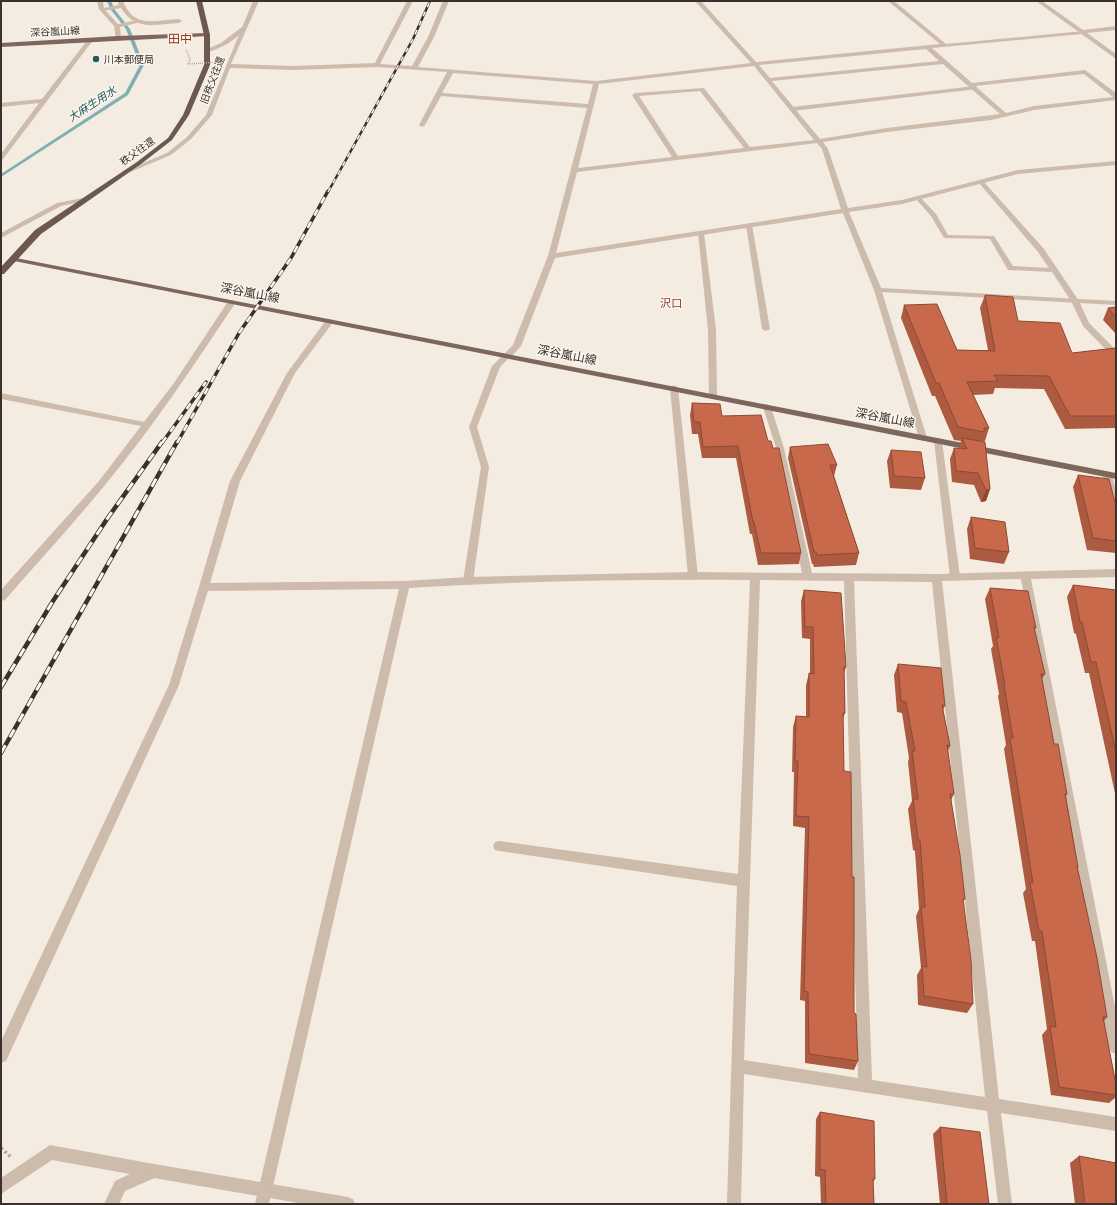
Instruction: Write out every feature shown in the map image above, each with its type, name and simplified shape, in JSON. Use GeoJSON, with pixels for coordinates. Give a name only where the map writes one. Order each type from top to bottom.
{"type":"FeatureCollection","features":[{"type":"Feature","properties":{"kind":"highway","name":"秩父往還"},"geometry":{"type":"LineString","coordinates":[[1,272],[38,232],[126,172],[170,139],[186,115],[207,65],[207,35],[199,1]]}},
{"type":"Feature","properties":{"kind":"main road","name":"深谷嵐山線"},"geometry":{"type":"LineString","coordinates":[[1,45],[91,39],[207,35]]}},
{"type":"Feature","properties":{"kind":"main road","name":"深谷嵐山線"},"geometry":{"type":"LineString","coordinates":[[14,259],[1116,476]]}},
{"type":"Feature","properties":{"kind":"street"},"geometry":{"type":"LineString","coordinates":[[100,1],[119,26],[118,38]]}},
{"type":"Feature","properties":{"kind":"street","name":"旧秩父往還"},"geometry":{"type":"LineString","coordinates":[[126,172],[169,154],[189,138],[209,115],[256,1]]}},
{"type":"Feature","properties":{"kind":"street"},"geometry":{"type":"LineString","coordinates":[[377,65],[410,1]]}},
{"type":"Feature","properties":{"kind":"street"},"geometry":{"type":"LineString","coordinates":[[414,68],[431,37],[446,1]]}},
{"type":"Feature","properties":{"kind":"street"},"geometry":{"type":"LineString","coordinates":[[698,1],[755,64],[825,149],[845,210],[878,290],[923,438]]}},
{"type":"Feature","properties":{"kind":"street"},"geometry":{"type":"LineString","coordinates":[[891,1],[945,46]]}},
{"type":"Feature","properties":{"kind":"street"},"geometry":{"type":"LineString","coordinates":[[1039,1],[1116,57]]}},
{"type":"Feature","properties":{"kind":"street"},"geometry":{"type":"LineString","coordinates":[[105,8],[119,4],[135,21],[138,22]]}},
{"type":"Feature","properties":{"kind":"street"},"geometry":{"type":"LineString","coordinates":[[119,26],[138,22],[178,21]]}},
{"type":"Feature","properties":{"kind":"street"},"geometry":{"type":"LineString","coordinates":[[208,50],[217,49],[223,46],[244,28]]}},
{"type":"Feature","properties":{"kind":"street"},"geometry":{"type":"LineString","coordinates":[[228,66],[294,68],[377,65],[596,83],[755,64],[928,48],[1116,28]]}},
{"type":"Feature","properties":{"kind":"street"},"geometry":{"type":"LineString","coordinates":[[1,158],[91,39]]}},
{"type":"Feature","properties":{"kind":"street"},"geometry":{"type":"LineString","coordinates":[[928,48],[1005,114]]}},
{"type":"Feature","properties":{"kind":"street"},"geometry":{"type":"LineString","coordinates":[[768,80],[944,62]]}},
{"type":"Feature","properties":{"kind":"street"},"geometry":{"type":"LineString","coordinates":[[422,125],[451,71]]}},
{"type":"Feature","properties":{"kind":"street"},"geometry":{"type":"LineString","coordinates":[[792,109],[1085,72],[1116,97]]}},
{"type":"Feature","properties":{"kind":"street"},"geometry":{"type":"LineString","coordinates":[[468,581],[486,467],[473,427],[496,366],[517,346],[552,256],[596,83]]}},
{"type":"Feature","properties":{"kind":"street"},"geometry":{"type":"LineString","coordinates":[[677,159],[635,95],[702,89],[749,150]]}},
{"type":"Feature","properties":{"kind":"street"},"geometry":{"type":"LineString","coordinates":[[439,94],[590,106]]}},
{"type":"Feature","properties":{"kind":"street"},"geometry":{"type":"LineString","coordinates":[[575,170],[749,150],[888,130],[991,118],[1034,108],[1116,97]]}},
{"type":"Feature","properties":{"kind":"street"},"geometry":{"type":"LineString","coordinates":[[1,105],[44,101]]}},
{"type":"Feature","properties":{"kind":"street"},"geometry":{"type":"LineString","coordinates":[[552,256],[918,198],[1018,172],[1116,163]]}},
{"type":"Feature","properties":{"kind":"street"},"geometry":{"type":"LineString","coordinates":[[981,182],[1041,251],[1075,301],[1086,324],[1116,354]]}},
{"type":"Feature","properties":{"kind":"street"},"geometry":{"type":"LineString","coordinates":[[918,198],[934,215],[946,237],[992,237],[1011,268],[1054,270]]}},
{"type":"Feature","properties":{"kind":"street"},"geometry":{"type":"LineString","coordinates":[[1,236],[59,204],[84,200]]}},
{"type":"Feature","properties":{"kind":"street"},"geometry":{"type":"LineString","coordinates":[[749,225],[766,329]]}},
{"type":"Feature","properties":{"kind":"street"},"geometry":{"type":"LineString","coordinates":[[701,233],[712,330],[713,396]]}},
{"type":"Feature","properties":{"kind":"street"},"geometry":{"type":"LineString","coordinates":[[878,290],[1116,303]]}},
{"type":"Feature","properties":{"kind":"street"},"geometry":{"type":"LineString","coordinates":[[1,597],[102,483],[177,385],[232,302]]}},
{"type":"Feature","properties":{"kind":"street"},"geometry":{"type":"LineString","coordinates":[[1,1056],[174,685],[235,481],[292,373],[330,321]]}},
{"type":"Feature","properties":{"kind":"street"},"geometry":{"type":"LineString","coordinates":[[674,388],[693,576]]}},
{"type":"Feature","properties":{"kind":"street"},"geometry":{"type":"LineString","coordinates":[[1,396],[147,425]]}},
{"type":"Feature","properties":{"kind":"street"},"geometry":{"type":"LineString","coordinates":[[767,407],[780,448],[808,577]]}},
{"type":"Feature","properties":{"kind":"street"},"geometry":{"type":"LineString","coordinates":[[938,441],[955,577]]}},
{"type":"Feature","properties":{"kind":"street"},"geometry":{"type":"LineString","coordinates":[[1106,474],[1116,503]]}},
{"type":"Feature","properties":{"kind":"street"},"geometry":{"type":"LineString","coordinates":[[204,587],[405,585],[468,581],[693,576],[937,578],[1116,573]]}},
{"type":"Feature","properties":{"kind":"street"},"geometry":{"type":"LineString","coordinates":[[1025,575],[1116,1047]]}},
{"type":"Feature","properties":{"kind":"street"},"geometry":{"type":"LineString","coordinates":[[734,1204],[755,577]]}},
{"type":"Feature","properties":{"kind":"street"},"geometry":{"type":"LineString","coordinates":[[848,577],[865,1085]]}},
{"type":"Feature","properties":{"kind":"street"},"geometry":{"type":"LineString","coordinates":[[937,578],[993,1105],[1005,1204]]}},
{"type":"Feature","properties":{"kind":"street"},"geometry":{"type":"LineString","coordinates":[[264,1197],[405,585]]}},
{"type":"Feature","properties":{"kind":"street"},"geometry":{"type":"LineString","coordinates":[[499,846],[745,881]]}},
{"type":"Feature","properties":{"kind":"street"},"geometry":{"type":"LineString","coordinates":[[738,1066],[1116,1124]]}},
{"type":"Feature","properties":{"kind":"street"},"geometry":{"type":"LineString","coordinates":[[1,1188],[50,1152],[154,1171],[264,1197],[348,1204]]}},
{"type":"Feature","properties":{"kind":"street"},"geometry":{"type":"LineString","coordinates":[[111,1204],[120,1186],[154,1171]]}},
{"type":"Feature","properties":{"kind":"path"},"geometry":{"type":"LineString","coordinates":[[184,49],[190,59],[188,64],[218,62]]}},
{"type":"Feature","properties":{"kind":"building"},"geometry":{"type":"Polygon","coordinates":[[[985,295],[1013,297],[1018,321],[1060,323],[1072,353],[1116,348],[1116,416],[1070,416],[1049,376],[994,375],[998,381],[967,382],[989,428],[984,428],[984,432],[958,427],[939,383],[936,383],[904,305],[937,304],[957,350],[995,351],[985,295]]]}},
{"type":"Feature","properties":{"kind":"building"},"geometry":{"type":"Polygon","coordinates":[[[1116,307],[1116,317],[1108,308],[1116,307]]]}},
{"type":"Feature","properties":{"kind":"building"},"geometry":{"type":"Polygon","coordinates":[[[692,403],[720,404],[722,416],[761,415],[768,441],[771,441],[773,448],[779,448],[801,553],[761,553],[753,522],[738,446],[703,447],[700,422],[694,422],[692,403]]]}},
{"type":"Feature","properties":{"kind":"building"},"geometry":{"type":"Polygon","coordinates":[[[962,438],[985,442],[990,489],[986,490],[978,473],[956,471],[954,448],[967,449],[962,438]]]}},
{"type":"Feature","properties":{"kind":"building"},"geometry":{"type":"Polygon","coordinates":[[[828,444],[837,465],[830,465],[859,553],[817,555],[816,552],[814,552],[790,447],[828,444]]]}},
{"type":"Feature","properties":{"kind":"building"},"geometry":{"type":"Polygon","coordinates":[[[891,450],[921,452],[925,478],[894,476],[891,450]]]}},
{"type":"Feature","properties":{"kind":"building"},"geometry":{"type":"Polygon","coordinates":[[[1078,475],[1109,479],[1116,506],[1116,541],[1093,538],[1078,475]]]}},
{"type":"Feature","properties":{"kind":"building"},"geometry":{"type":"Polygon","coordinates":[[[971,517],[1005,522],[1009,552],[975,548],[971,517]]]}},
{"type":"Feature","properties":{"kind":"building"},"geometry":{"type":"Polygon","coordinates":[[[1073,585],[1116,590],[1116,753],[1096,662],[1091,662],[1082,622],[1080,622],[1073,585]]]}},
{"type":"Feature","properties":{"kind":"building"},"geometry":{"type":"Polygon","coordinates":[[[990,588],[1028,591],[1036,628],[1034,627],[1045,674],[1041,674],[1054,744],[1058,744],[1078,867],[1077,866],[1097,958],[1107,1017],[1103,1017],[1116,1085],[1116,1095],[1059,1087],[1050,1026],[1056,1027],[1042,931],[1039,931],[1030,883],[1033,883],[1010,738],[1013,738],[996,637],[999,638],[990,588]]]}},
{"type":"Feature","properties":{"kind":"building"},"geometry":{"type":"Polygon","coordinates":[[[804,590],[841,593],[846,667],[844,667],[845,713],[843,713],[844,771],[851,772],[852,877],[854,877],[854,1013],[856,1014],[858,1061],[809,1054],[808,992],[804,991],[809,817],[796,816],[798,761],[795,761],[796,716],[809,717],[809,673],[814,674],[813,627],[805,627],[804,590]]]}},
{"type":"Feature","properties":{"kind":"building"},"geometry":{"type":"Polygon","coordinates":[[[898,664],[941,668],[945,706],[942,705],[950,746],[947,745],[954,794],[950,794],[960,855],[965,899],[963,899],[971,960],[973,1004],[924,996],[922,966],[927,967],[921,907],[925,907],[920,840],[918,840],[913,799],[918,799],[912,751],[915,751],[906,702],[901,701],[898,664]]]}},
{"type":"Feature","properties":{"kind":"building"},"geometry":{"type":"Polygon","coordinates":[[[820,1112],[874,1121],[874,1204],[826,1204],[825,1170],[820,1169],[820,1112]]]}},
{"type":"Feature","properties":{"kind":"building"},"geometry":{"type":"Polygon","coordinates":[[[940,1127],[980,1132],[989,1204],[947,1204],[940,1127]]]}},
{"type":"Feature","properties":{"kind":"building"},"geometry":{"type":"Polygon","coordinates":[[[1079,1156],[1116,1163],[1116,1204],[1085,1204],[1079,1156]]]}},
{"type":"Feature","properties":{"kind":"waterway","name":"大麻生用水"},"geometry":{"type":"LineString","coordinates":[[1,176],[127,94],[142,65],[128,29],[113,10],[109,1]]}},
{"type":"Feature","properties":{"kind":"railway"},"geometry":{"type":"LineString","coordinates":[[328,192],[413,39],[430,1]]}},
{"type":"Feature","properties":{"kind":"railway"},"geometry":{"type":"LineString","coordinates":[[177,443],[239,333],[291,258],[328,191]]}},
{"type":"Feature","properties":{"kind":"railway"},"geometry":{"type":"LineString","coordinates":[[162,443],[206,382]]}},
{"type":"Feature","properties":{"kind":"railway"},"geometry":{"type":"LineString","coordinates":[[1,687],[53,601],[107,519],[162,442]]}},
{"type":"Feature","properties":{"kind":"railway"},"geometry":{"type":"LineString","coordinates":[[1,753],[177,442]]}},
{"type":"Feature","properties":{"kind":"place","name":"川本郵便局"},"geometry":{"type":"Point","coordinates":[96,59]}},
{"type":"Feature","properties":{"kind":"district","name":"田中"},"geometry":{"type":"Point","coordinates":[180,39]}},
{"type":"Feature","properties":{"kind":"district","name":"沢口"},"geometry":{"type":"Point","coordinates":[671,303]}}]}
